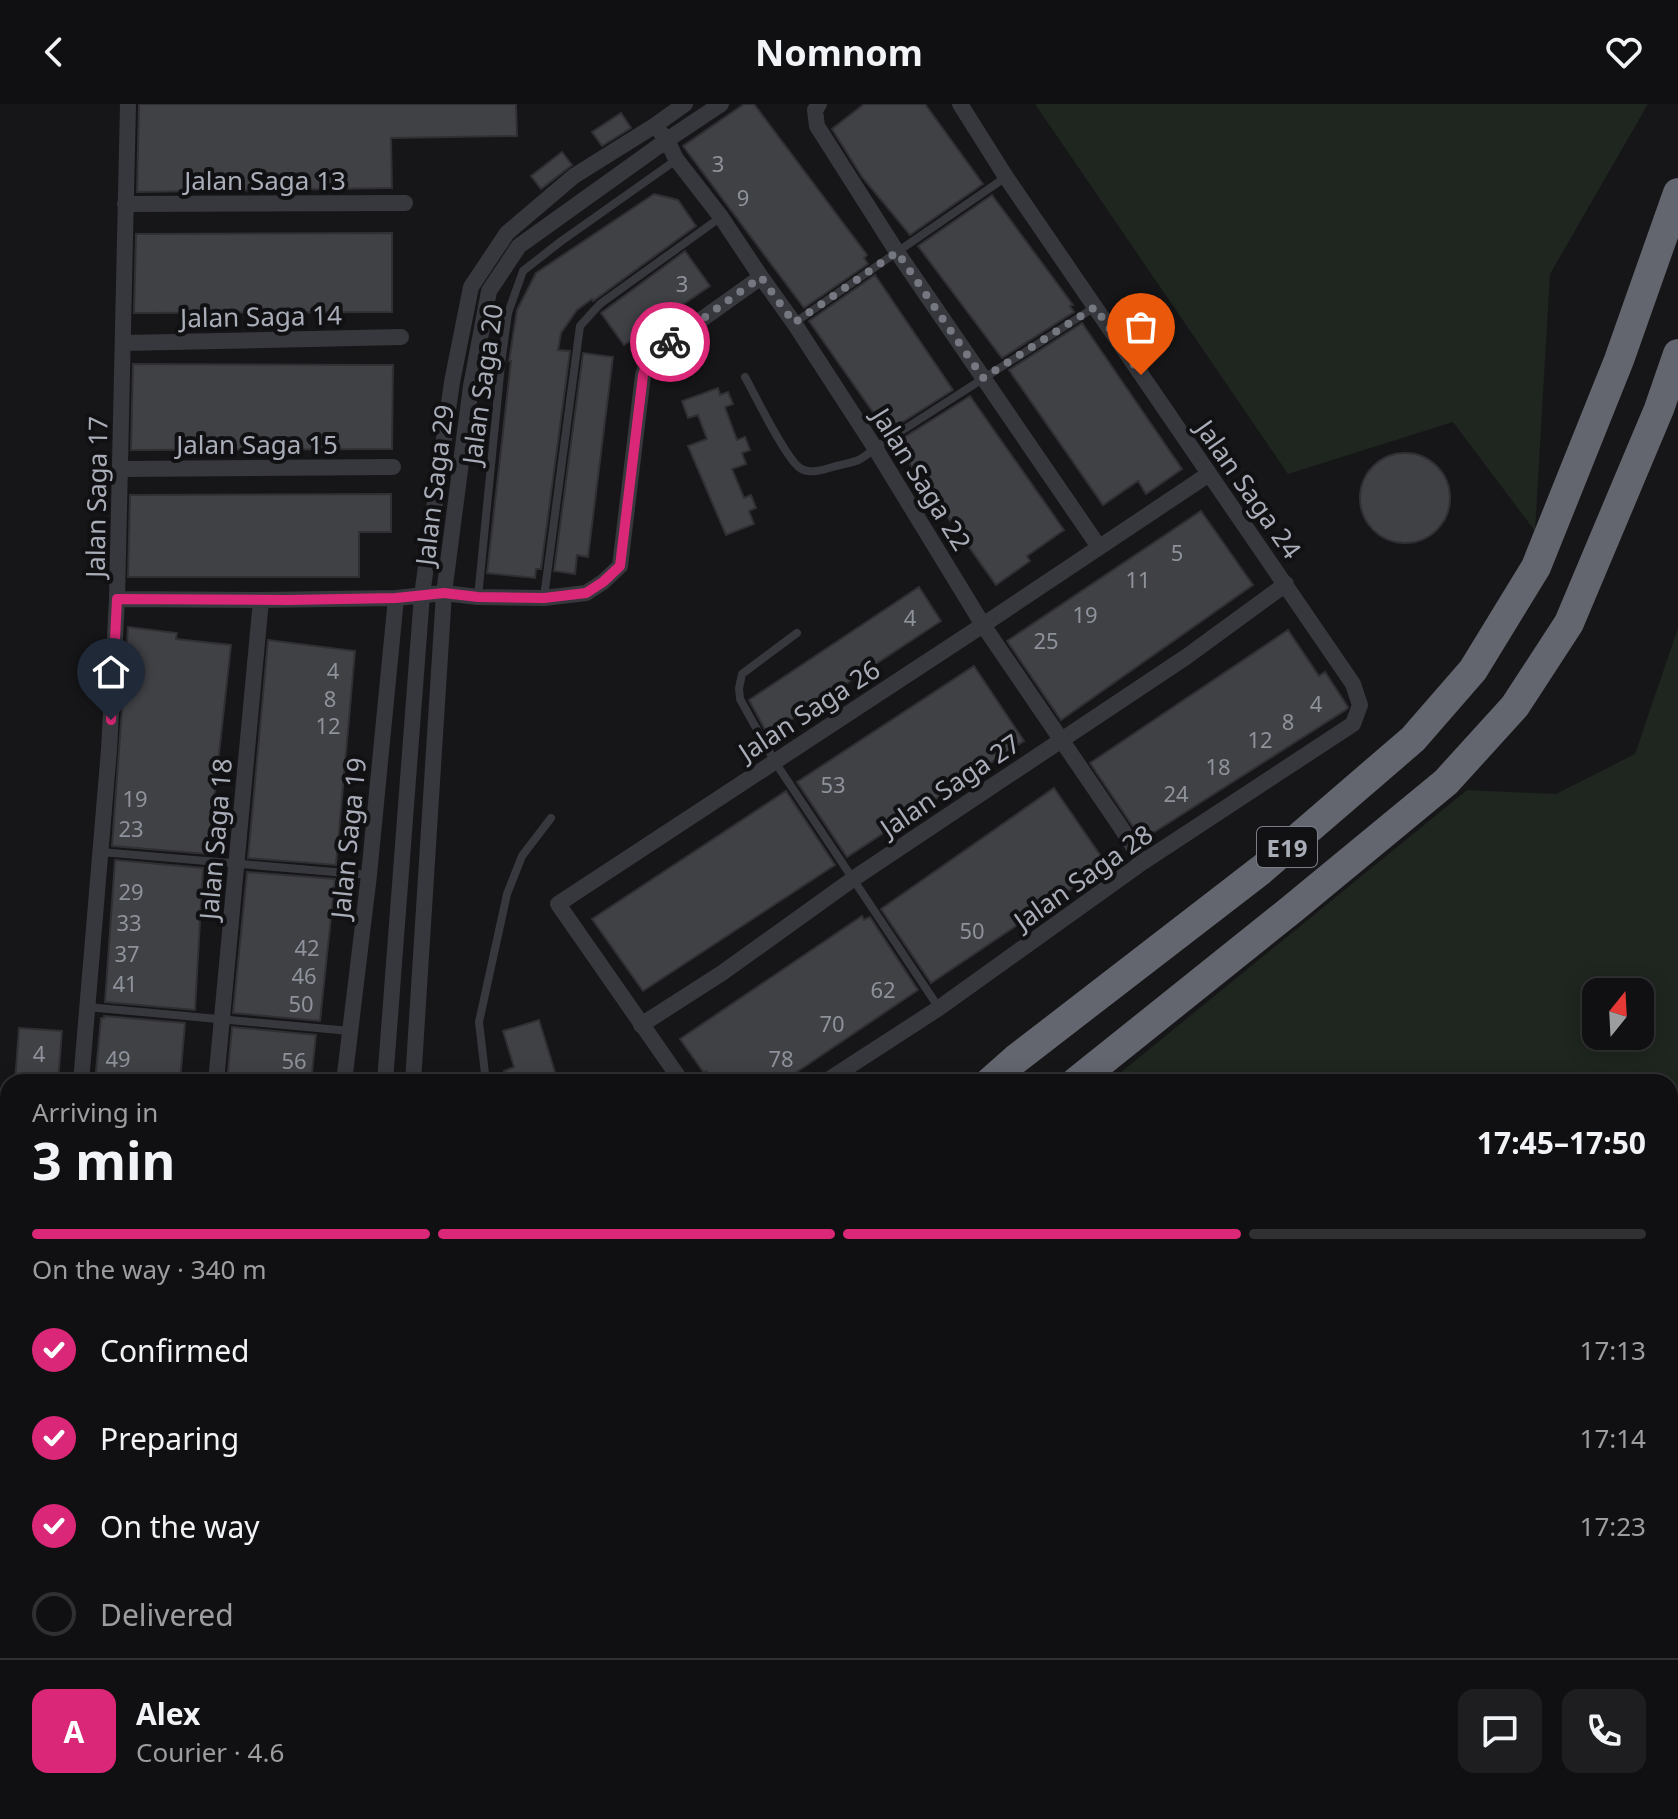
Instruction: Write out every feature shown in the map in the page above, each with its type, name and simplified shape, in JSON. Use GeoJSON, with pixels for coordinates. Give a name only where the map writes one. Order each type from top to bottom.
{"type":"FeatureCollection","features":[{"type":"Feature","properties":{"kind":"highway","name":"E19"},"geometry":{"type":"LineString","coordinates":[[999,1074],[1261,870],[1413,739],[1473,670],[1536,567],[1619,360],[1678,193]]}},
{"type":"Feature","properties":{"kind":"highway","name":"E19"},"geometry":{"type":"LineString","coordinates":[[1086,1074],[1446,782],[1515,706],[1569,623],[1659,409],[1678,354]]}},
{"type":"Feature","properties":{"kind":"street","name":"Jalan Saga 17"},"geometry":{"type":"LineString","coordinates":[[82,1074],[109,750],[117,599],[128,104]]}},
{"type":"Feature","properties":{"kind":"street","name":"Jalan Saga 29"},"geometry":{"type":"LineString","coordinates":[[386,1074],[422,595],[452,382],[471,287],[507,233],[574,176],[685,104]]}},
{"type":"Feature","properties":{"kind":"street","name":"Jalan Saga 29"},"geometry":{"type":"LineString","coordinates":[[414,1074],[444,593],[471,386],[489,291],[519,246],[721,104]]}},
{"type":"Feature","properties":{"kind":"street","name":"Jalan Saga 24"},"geometry":{"type":"LineString","coordinates":[[960,104],[1006,177],[1353,684],[1360,705]]}},
{"type":"Feature","properties":{"kind":"street"},"geometry":{"type":"LineString","coordinates":[[817,107],[817,126],[897,252],[1099,547]]}},
{"type":"Feature","properties":{"kind":"street","name":"Jalan Saga 22"},"geometry":{"type":"LineString","coordinates":[[654,126],[667,140],[676,159],[721,217],[794,323],[983,625],[1143,862]]}},
{"type":"Feature","properties":{"kind":"street","name":"Jalan Saga 13"},"geometry":{"type":"LineString","coordinates":[[125,204],[405,203]]}},
{"type":"Feature","properties":{"kind":"street"},"geometry":{"type":"LineString","coordinates":[[117,599],[396,598],[444,593],[544,598],[586,593],[620,566],[647,362],[656,352],[761,277]]}},
{"type":"Feature","properties":{"kind":"street","name":"Jalan Saga 14"},"geometry":{"type":"LineString","coordinates":[[123,343],[401,337]]}},
{"type":"Feature","properties":{"kind":"street","name":"Jalan Saga 15"},"geometry":{"type":"LineString","coordinates":[[121,469],[393,467]]}},
{"type":"Feature","properties":{"kind":"street","name":"Jalan Saga 26"},"geometry":{"type":"LineString","coordinates":[[641,1025],[558,904],[1209,474]]}},
{"type":"Feature","properties":{"kind":"street","name":"Jalan Saga 27"},"geometry":{"type":"LineString","coordinates":[[641,1025],[1186,657],[1286,584]]}},
{"type":"Feature","properties":{"kind":"street","name":"Jalan Saga 19"},"geometry":{"type":"LineString","coordinates":[[345,1074],[369,875],[396,598]]}},
{"type":"Feature","properties":{"kind":"street","name":"Jalan Saga 18"},"geometry":{"type":"LineString","coordinates":[[217,1074],[261,600]]}},
{"type":"Feature","properties":{"kind":"street","name":"Jalan Saga 28"},"geometry":{"type":"LineString","coordinates":[[837,1074],[939,1008],[1143,862],[1353,724],[1360,705]]}},
{"type":"Feature","properties":{"kind":"street"},"geometry":{"type":"LineString","coordinates":[[641,1025],[676,1074]]}},
{"type":"Feature","properties":{"kind":"lane","name":"Jalan Saga 20"},"geometry":{"type":"LineString","coordinates":[[478,597],[508,313],[523,271],[676,159]]}},
{"type":"Feature","properties":{"kind":"lane"},"geometry":{"type":"LineString","coordinates":[[794,323],[1006,177]]}},
{"type":"Feature","properties":{"kind":"lane"},"geometry":{"type":"LineString","coordinates":[[544,598],[580,326],[600,304],[721,217]]}},
{"type":"Feature","properties":{"kind":"lane"},"geometry":{"type":"LineString","coordinates":[[745,377],[798,468],[808,471],[860,461],[875,448],[1095,307]]}},
{"type":"Feature","properties":{"kind":"lane"},"geometry":{"type":"LineString","coordinates":[[797,633],[742,674],[740,699],[775,762],[939,1008]]}},
{"type":"Feature","properties":{"kind":"lane"},"geometry":{"type":"LineString","coordinates":[[485,1074],[479,1022],[507,894],[522,856],[551,818]]}},
{"type":"Feature","properties":{"kind":"lane"},"geometry":{"type":"LineString","coordinates":[[101,852],[369,875]]}},
{"type":"Feature","properties":{"kind":"lane"},"geometry":{"type":"LineString","coordinates":[[87,1007],[351,1031]]}},
{"type":"Feature","properties":{"kind":"shaded area"},"geometry":{"type":"Polygon","coordinates":[[[1035,104],[1648,104],[1550,274],[1535,531],[1453,422],[1288,474],[1035,104]]]}},
{"type":"Feature","properties":{"kind":"shaded area"},"geometry":{"type":"Polygon","coordinates":[[[1678,628],[1678,1074],[1119,1074],[1467,790],[1556,794],[1635,754],[1678,628]]]}},
{"type":"Feature","properties":{"kind":"building"},"geometry":{"type":"Polygon","coordinates":[[[139,104],[516,104],[517,136],[391,138],[392,188],[137,192],[139,104]]]}},
{"type":"Feature","properties":{"kind":"building"},"geometry":{"type":"Polygon","coordinates":[[[744,104],[754,104],[867,255],[864,258],[868,264],[804,308],[683,146],[744,104]]]}},
{"type":"Feature","properties":{"kind":"building"},"geometry":{"type":"Polygon","coordinates":[[[864,104],[925,104],[983,184],[910,235],[862,177],[832,129],[864,104]]]}},
{"type":"Feature","properties":{"kind":"building"},"geometry":{"type":"Polygon","coordinates":[[[621,113],[631,128],[602,146],[592,132],[621,113]]]}},
{"type":"Feature","properties":{"kind":"building"},"geometry":{"type":"Polygon","coordinates":[[[562,152],[572,165],[541,189],[531,176],[562,152]]]}},
{"type":"Feature","properties":{"kind":"building"},"geometry":{"type":"Polygon","coordinates":[[[654,194],[678,200],[696,226],[577,310],[561,333],[558,350],[570,351],[541,569],[536,569],[535,578],[487,573],[517,310],[536,273],[654,194]]]}},
{"type":"Feature","properties":{"kind":"building"},"geometry":{"type":"Polygon","coordinates":[[[992,195],[1073,305],[1070,306],[1074,312],[1002,358],[918,246],[992,195]]]}},
{"type":"Feature","properties":{"kind":"building"},"geometry":{"type":"Polygon","coordinates":[[[392,233],[392,312],[134,313],[136,234],[392,233]]]}},
{"type":"Feature","properties":{"kind":"building"},"geometry":{"type":"Polygon","coordinates":[[[685,251],[710,286],[624,345],[601,313],[685,251]]]}},
{"type":"Feature","properties":{"kind":"building"},"geometry":{"type":"Polygon","coordinates":[[[875,275],[953,390],[887,432],[809,321],[875,275]]]}},
{"type":"Feature","properties":{"kind":"building"},"geometry":{"type":"Polygon","coordinates":[[[1082,323],[1182,469],[1146,494],[1138,481],[1103,505],[1009,370],[1082,323]]]}},
{"type":"Feature","properties":{"kind":"building"},"geometry":{"type":"Polygon","coordinates":[[[583,353],[613,357],[588,557],[577,555],[575,574],[554,571],[583,353]]]}},
{"type":"Feature","properties":{"kind":"building"},"geometry":{"type":"Polygon","coordinates":[[[133,364],[393,365],[392,449],[131,450],[133,364]]]}},
{"type":"Feature","properties":{"kind":"building"},"geometry":{"type":"Polygon","coordinates":[[[718,388],[720,395],[728,392],[733,404],[725,407],[737,440],[745,437],[750,450],[742,453],[746,464],[732,469],[744,498],[751,495],[756,508],[749,511],[754,524],[726,535],[688,446],[707,439],[698,415],[688,418],[682,401],[718,388]]]}},
{"type":"Feature","properties":{"kind":"building"},"geometry":{"type":"Polygon","coordinates":[[[970,396],[1064,530],[1027,556],[1030,561],[996,585],[895,443],[970,396]]]}},
{"type":"Feature","properties":{"kind":"building"},"geometry":{"type":"Polygon","coordinates":[[[1405,453],[1422,457],[1437,466],[1446,481],[1450,498],[1446,515],[1437,530],[1422,539],[1405,543],[1388,539],[1373,530],[1364,515],[1360,498],[1364,481],[1373,466],[1388,457],[1405,453]]]}},
{"type":"Feature","properties":{"kind":"building"},"geometry":{"type":"Polygon","coordinates":[[[391,494],[391,532],[359,532],[359,577],[128,577],[130,495],[391,494]]]}},
{"type":"Feature","properties":{"kind":"building"},"geometry":{"type":"Polygon","coordinates":[[[1201,511],[1253,585],[1061,720],[1007,641],[1201,511]]]}},
{"type":"Feature","properties":{"kind":"building"},"geometry":{"type":"Polygon","coordinates":[[[919,587],[941,621],[768,735],[749,700],[919,587]]]}},
{"type":"Feature","properties":{"kind":"building"},"geometry":{"type":"Polygon","coordinates":[[[128,627],[177,633],[176,639],[231,645],[208,854],[112,846],[128,627]]]}},
{"type":"Feature","properties":{"kind":"building"},"geometry":{"type":"Polygon","coordinates":[[[1288,630],[1319,676],[1325,672],[1347,709],[1142,840],[1090,763],[1288,630]]]}},
{"type":"Feature","properties":{"kind":"building"},"geometry":{"type":"Polygon","coordinates":[[[268,640],[355,651],[336,865],[248,858],[268,640]]]}},
{"type":"Feature","properties":{"kind":"building"},"geometry":{"type":"Polygon","coordinates":[[[974,666],[1024,741],[847,857],[797,782],[974,666]]]}},
{"type":"Feature","properties":{"kind":"building"},"geometry":{"type":"Polygon","coordinates":[[[1054,788],[1107,865],[931,983],[881,909],[1054,788]]]}},
{"type":"Feature","properties":{"kind":"building"},"geometry":{"type":"Polygon","coordinates":[[[786,791],[835,865],[643,991],[592,919],[786,791]]]}},
{"type":"Feature","properties":{"kind":"building"},"geometry":{"type":"Polygon","coordinates":[[[115,860],[203,868],[195,1010],[105,1002],[115,860]]]}},
{"type":"Feature","properties":{"kind":"building"},"geometry":{"type":"Polygon","coordinates":[[[247,872],[335,879],[320,1021],[233,1013],[247,872]]]}},
{"type":"Feature","properties":{"kind":"building"},"geometry":{"type":"Polygon","coordinates":[[[862,916],[864,920],[870,917],[918,990],[794,1074],[704,1073],[680,1039],[862,916]]]}},
{"type":"Feature","properties":{"kind":"building"},"geometry":{"type":"Polygon","coordinates":[[[101,1018],[185,1023],[181,1074],[96,1074],[101,1018]]]}},
{"type":"Feature","properties":{"kind":"building"},"geometry":{"type":"Polygon","coordinates":[[[539,1020],[556,1074],[505,1074],[504,1071],[514,1067],[503,1031],[539,1020]]]}},
{"type":"Feature","properties":{"kind":"building"},"geometry":{"type":"Polygon","coordinates":[[[232,1027],[316,1035],[312,1074],[228,1074],[232,1027]]]}},
{"type":"Feature","properties":{"kind":"building"},"geometry":{"type":"Polygon","coordinates":[[[19,1028],[62,1031],[59,1074],[16,1074],[19,1028]]]}},
{"type":"Feature","properties":{"kind":"way so far"},"geometry":{"type":"LineString","coordinates":[[670,342],[761,277],[794,323],[897,252],[983,378],[1095,307],[1141,375]]}},
{"type":"Feature","properties":{"kind":"route"},"geometry":{"type":"LineString","coordinates":[[111,720],[117,599],[288,600],[396,598],[444,593],[544,598],[586,593],[603,582],[620,566],[643,375],[647,362],[670,342]]}}]}
